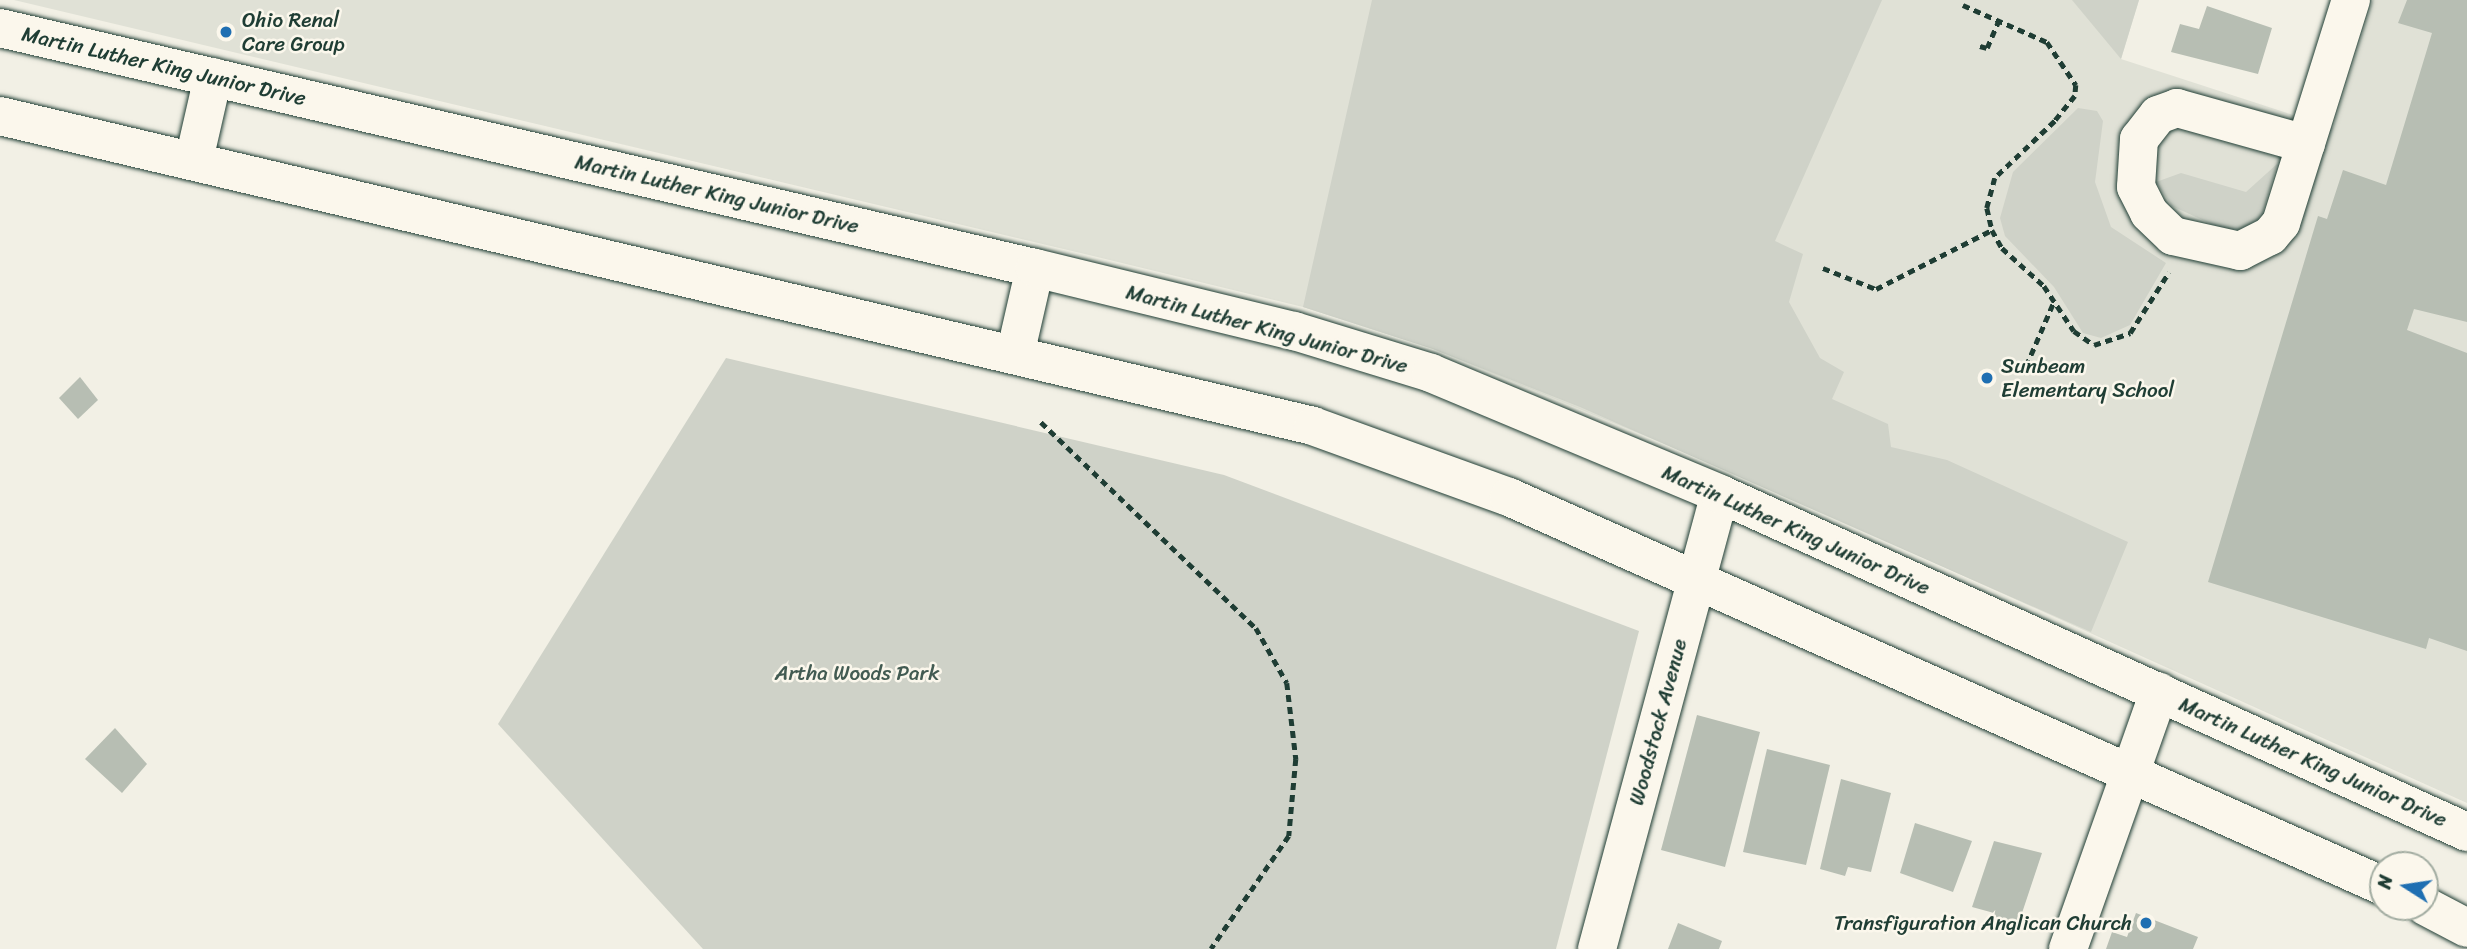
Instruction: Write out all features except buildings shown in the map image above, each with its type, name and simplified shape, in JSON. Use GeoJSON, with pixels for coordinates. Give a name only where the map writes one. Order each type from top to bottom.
{"type":"FeatureCollection","features":[{"type":"Feature","properties":{"kind":"main road"},"geometry":{"type":"LineString","coordinates":[[2306,144],[2177,108],[2158,115],[2139,139],[2136,187],[2149,213],[2173,236],[2240,251],[2255,247],[2281,223],[2306,144],[2351,0]]}},
{"type":"Feature","properties":{"kind":"main road","name":"Martin Luther King Junior Drive"},"geometry":{"type":"LineString","coordinates":[[0,28],[1035,268],[1294,331],[1419,369],[1720,494],[2467,832]]}},
{"type":"Feature","properties":{"kind":"main road"},"geometry":{"type":"LineString","coordinates":[[194,160],[213,78]]}},
{"type":"Feature","properties":{"kind":"main road"},"geometry":{"type":"LineString","coordinates":[[0,116],[1326,430],[1508,497],[2369,880]]}},
{"type":"Feature","properties":{"kind":"main road"},"geometry":{"type":"LineString","coordinates":[[1014,355],[1035,268]]}},
{"type":"Feature","properties":{"kind":"main road","name":"Woodstock Avenue"},"geometry":{"type":"LineString","coordinates":[[1597,949],[1720,494]]}},
{"type":"Feature","properties":{"kind":"main road"},"geometry":{"type":"LineString","coordinates":[[2068,949],[2133,775],[2159,692]]}},
{"type":"Feature","properties":{"kind":"main road"},"geometry":{"type":"LineString","coordinates":[[2439,913],[2467,928]]}},
{"type":"Feature","properties":{"kind":"path"},"geometry":{"type":"LineString","coordinates":[[1963,5],[2047,42],[2076,85],[2075,96],[2055,121],[1994,178],[1987,208],[1992,230],[2001,248],[2055,300],[2074,331],[2105,345],[2142,318],[2173,260]]}},
{"type":"Feature","properties":{"kind":"path"},"geometry":{"type":"LineString","coordinates":[[1980,46],[1987,48],[1999,20]]}},
{"type":"Feature","properties":{"kind":"path"},"geometry":{"type":"LineString","coordinates":[[1823,268],[1876,289],[1992,230]]}},
{"type":"Feature","properties":{"kind":"path"},"geometry":{"type":"LineString","coordinates":[[2026,366],[2055,300]]}},
{"type":"Feature","properties":{"kind":"path"},"geometry":{"type":"LineString","coordinates":[[1041,422],[1256,628],[1287,683],[1296,759],[1289,836],[1211,949]]}},
{"type":"Feature","properties":{"kind":"shaded area","name":"Sunbeam Elementary School"},"geometry":{"type":"Polygon","coordinates":[[[14,0],[2139,0],[2121,59],[2333,128],[2373,0],[2467,0],[2467,803],[1733,472],[1433,349],[1303,307],[14,0]]]}},
{"type":"Feature","properties":{"kind":"green space"},"geometry":{"type":"Polygon","coordinates":[[[1372,0],[1882,0],[1775,241],[1803,254],[1789,302],[1820,358],[1844,372],[1832,399],[1888,424],[1891,447],[1947,460],[2128,542],[2091,632],[1580,407],[1433,349],[1303,307],[1372,0]]]}},
{"type":"Feature","properties":{"kind":"green space"},"geometry":{"type":"Polygon","coordinates":[[[2072,0],[2139,0],[2121,59],[2072,0]]]}},
{"type":"Feature","properties":{"kind":"green space"},"geometry":{"type":"Polygon","coordinates":[[[2078,108],[2097,111],[2103,121],[2095,182],[2111,227],[2166,263],[2130,325],[2101,338],[2083,333],[2054,287],[2005,236],[2000,218],[2013,172],[2078,108]]]}},
{"type":"Feature","properties":{"kind":"green space"},"geometry":{"type":"Polygon","coordinates":[[[2277,164],[2262,215],[2246,229],[2222,229],[2172,206],[2156,182],[2181,173],[2246,192],[2277,164]]]}},
{"type":"Feature","properties":{"kind":"green space","name":"Artha Woods Park"},"geometry":{"type":"Polygon","coordinates":[[[726,358],[1224,475],[1639,631],[1556,949],[703,949],[498,724],[726,358]]]}},
{"type":"Feature","properties":{"kind":"place","name":"Ohio Renal Care Group"},"geometry":{"type":"Point","coordinates":[226,32]}},
{"type":"Feature","properties":{"kind":"place","name":"Sunbeam Elementary School"},"geometry":{"type":"Point","coordinates":[1987,378]}},
{"type":"Feature","properties":{"kind":"place","name":"Transfiguration Anglican Church"},"geometry":{"type":"Point","coordinates":[2146,923]}}]}
